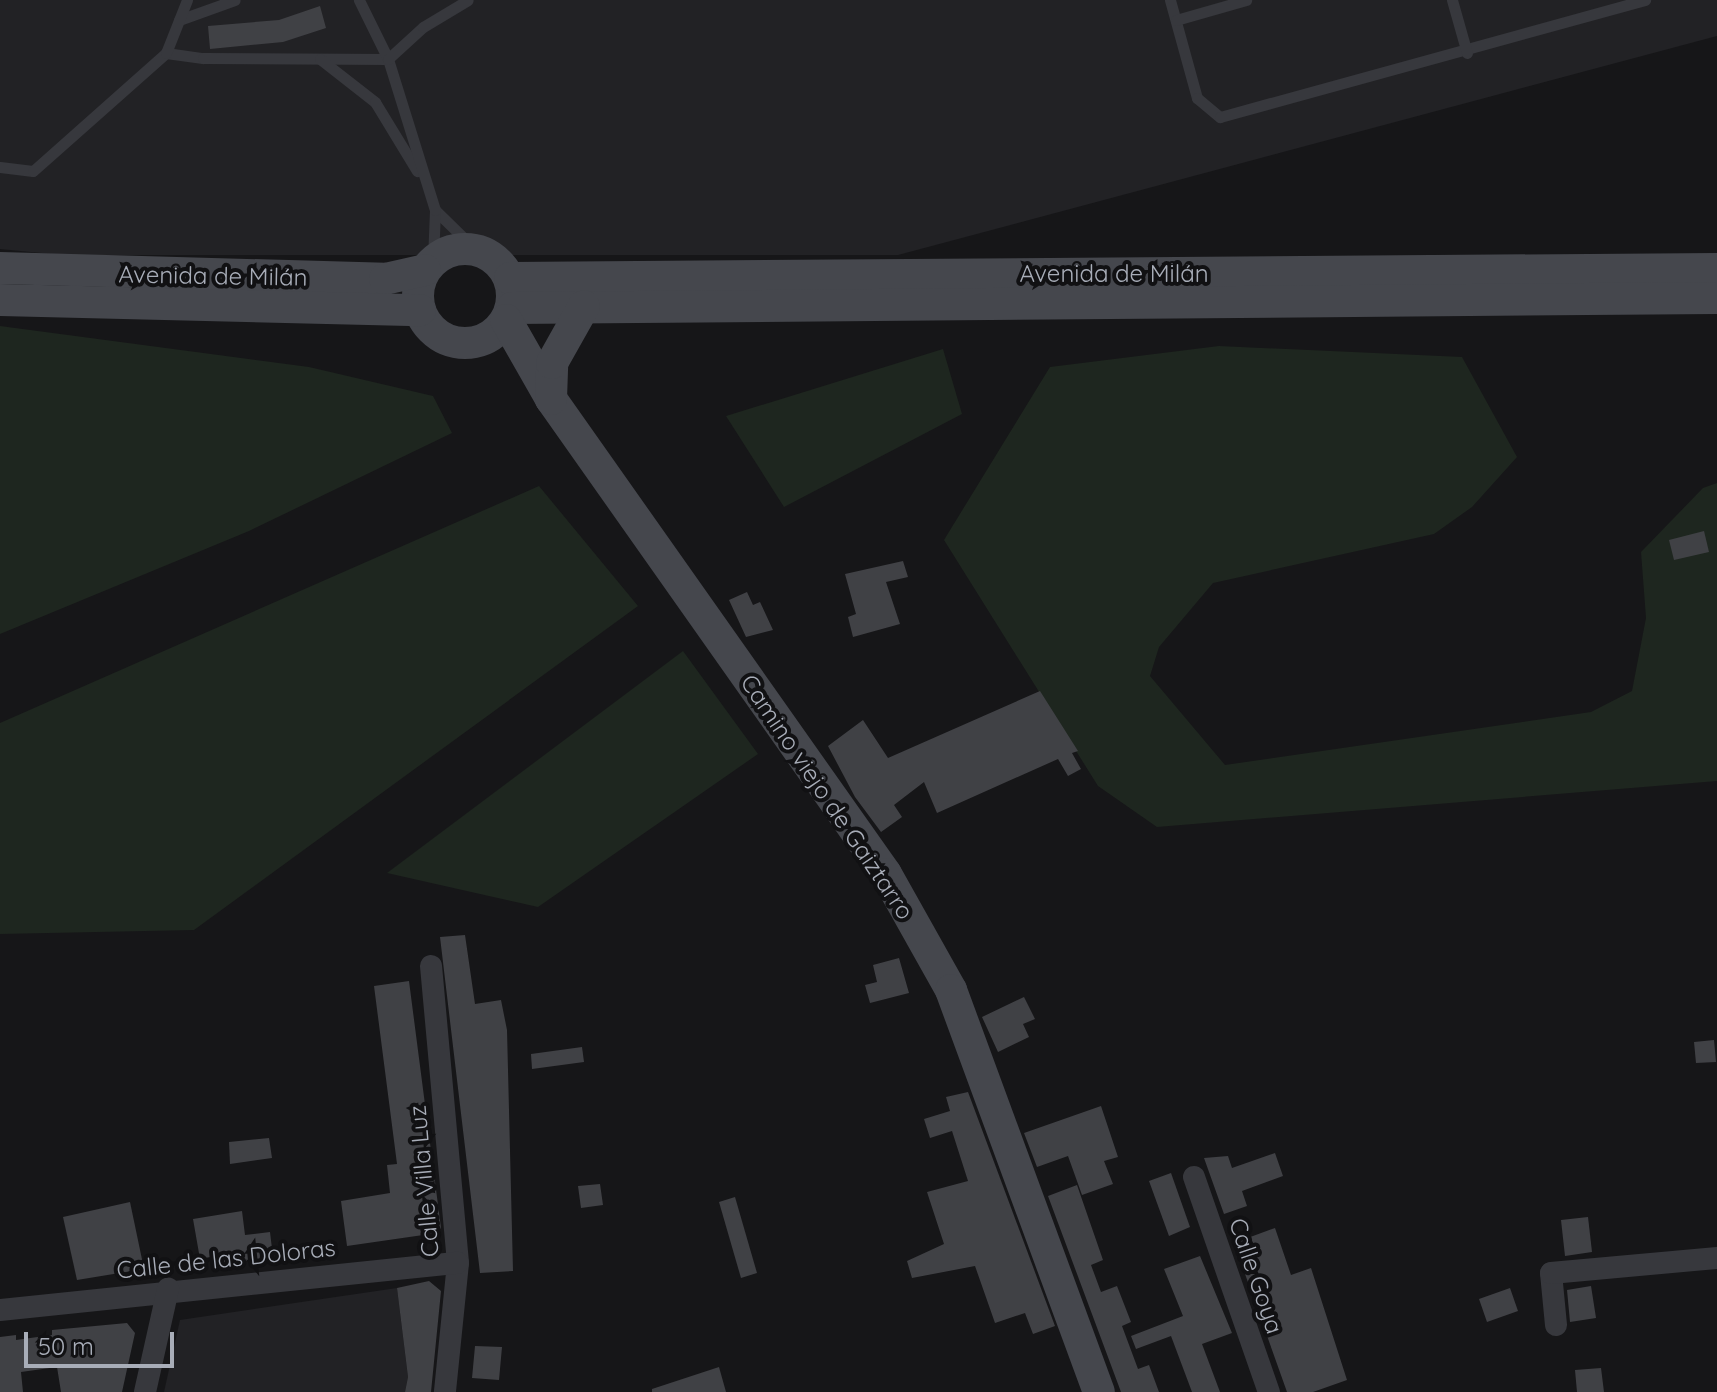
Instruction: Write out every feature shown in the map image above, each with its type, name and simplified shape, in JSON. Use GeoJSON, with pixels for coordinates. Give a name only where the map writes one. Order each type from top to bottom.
{"type":"FeatureCollection","features":[{"type":"Feature","properties":{"kind":"street"},"geometry":{"type":"LineString","coordinates":[[475,249],[502,264],[503,311],[455,342],[437,334],[420,310],[418,286],[429,265],[451,250],[475,249]]}},
{"type":"Feature","properties":{"kind":"street","name":"Avenida de Milán"},"geometry":{"type":"LineString","coordinates":[[0,268],[371,279],[429,265]]}},
{"type":"Feature","properties":{"kind":"street","name":"Avenida de Milán"},"geometry":{"type":"LineString","coordinates":[[503,311],[1717,269]]}},
{"type":"Feature","properties":{"kind":"street","name":"Avenida de Milán"},"geometry":{"type":"LineString","coordinates":[[503,311],[584,306],[1717,298]]}},
{"type":"Feature","properties":{"kind":"street","name":"Avenida de Milán"},"geometry":{"type":"LineString","coordinates":[[0,300],[420,310]]}},
{"type":"Feature","properties":{"kind":"street"},"geometry":{"type":"LineString","coordinates":[[543,387],[552,363],[584,306]]}},
{"type":"Feature","properties":{"kind":"street","name":"Camino viejo de Gaiztarro"},"geometry":{"type":"LineString","coordinates":[[503,311],[543,387],[886,874],[951,990],[1099,1392]]}},
{"type":"Feature","properties":{"kind":"street","name":"Calle Villa Luz"},"geometry":{"type":"LineString","coordinates":[[431,966],[458,1263],[445,1392]]}},
{"type":"Feature","properties":{"kind":"street","name":"Calle Goya"},"geometry":{"type":"LineString","coordinates":[[1194,1177],[1269,1392]]}},
{"type":"Feature","properties":{"kind":"street"},"geometry":{"type":"LineString","coordinates":[[1556,1325],[1551,1273],[1717,1258]]}},
{"type":"Feature","properties":{"kind":"street","name":"Calle de las Doloras"},"geometry":{"type":"LineString","coordinates":[[0,1310],[168,1289],[458,1263]]}},
{"type":"Feature","properties":{"kind":"street"},"geometry":{"type":"LineString","coordinates":[[145,1392],[168,1289]]}},
{"type":"Feature","properties":{"kind":"lane"},"geometry":{"type":"LineString","coordinates":[[0,167],[33,171],[166,53],[187,0]]}},
{"type":"Feature","properties":{"kind":"lane"},"geometry":{"type":"LineString","coordinates":[[179,20],[235,0]]}},
{"type":"Feature","properties":{"kind":"lane"},"geometry":{"type":"LineString","coordinates":[[359,0],[388,59],[435,210],[429,265]]}},
{"type":"Feature","properties":{"kind":"lane"},"geometry":{"type":"LineString","coordinates":[[166,53],[388,59],[423,27],[468,0]]}},
{"type":"Feature","properties":{"kind":"lane"},"geometry":{"type":"LineString","coordinates":[[1170,0],[1197,98],[1220,117],[1467,53],[1645,0]]}},
{"type":"Feature","properties":{"kind":"lane"},"geometry":{"type":"LineString","coordinates":[[1176,20],[1246,0]]}},
{"type":"Feature","properties":{"kind":"lane"},"geometry":{"type":"LineString","coordinates":[[1452,0],[1467,53]]}},
{"type":"Feature","properties":{"kind":"lane"},"geometry":{"type":"LineString","coordinates":[[318,58],[375,102],[431,196]]}},
{"type":"Feature","properties":{"kind":"lane"},"geometry":{"type":"LineString","coordinates":[[435,210],[475,249]]}},
{"type":"Feature","properties":{"kind":"shaded area"},"geometry":{"type":"Polygon","coordinates":[[[0,0],[1717,0],[1717,36],[898,255],[62,255],[0,249],[0,0]]]}},
{"type":"Feature","properties":{"kind":"shaded area"},"geometry":{"type":"Polygon","coordinates":[[[0,326],[309,367],[433,396],[452,433],[249,531],[0,634],[0,326]]]}},
{"type":"Feature","properties":{"kind":"shaded area"},"geometry":{"type":"Polygon","coordinates":[[[1219,346],[1462,357],[1517,457],[1472,507],[1434,534],[1213,583],[1159,647],[1150,676],[1225,765],[1591,712],[1632,691],[1646,618],[1641,552],[1703,488],[1717,483],[1717,781],[1157,827],[1098,786],[944,540],[1050,367],[1219,346]]]}},
{"type":"Feature","properties":{"kind":"shaded area"},"geometry":{"type":"Polygon","coordinates":[[[943,349],[962,414],[784,507],[726,416],[943,349]]]}},
{"type":"Feature","properties":{"kind":"shaded area"},"geometry":{"type":"Polygon","coordinates":[[[539,486],[638,606],[194,930],[0,934],[0,723],[539,486]]]}},
{"type":"Feature","properties":{"kind":"shaded area"},"geometry":{"type":"Polygon","coordinates":[[[683,651],[758,754],[538,907],[387,873],[683,651]]]}},
{"type":"Feature","properties":{"kind":"shaded area"},"geometry":{"type":"Polygon","coordinates":[[[397,1288],[408,1377],[405,1392],[164,1392],[180,1320],[397,1288]]]}},
{"type":"Feature","properties":{"kind":"building"},"geometry":{"type":"Polygon","coordinates":[[[320,6],[326,28],[283,42],[210,49],[208,26],[279,20],[320,6]]]}},
{"type":"Feature","properties":{"kind":"building"},"geometry":{"type":"Polygon","coordinates":[[[1704,531],[1709,552],[1674,560],[1669,540],[1704,531]]]}},
{"type":"Feature","properties":{"kind":"building"},"geometry":{"type":"Polygon","coordinates":[[[903,561],[908,577],[886,582],[900,624],[853,637],[848,617],[856,614],[845,574],[903,561]]]}},
{"type":"Feature","properties":{"kind":"building"},"geometry":{"type":"Polygon","coordinates":[[[747,592],[753,605],[760,602],[773,630],[746,637],[729,600],[747,592]]]}},
{"type":"Feature","properties":{"kind":"building"},"geometry":{"type":"Polygon","coordinates":[[[1040,691],[1078,751],[1072,753],[1081,769],[1068,776],[1058,759],[937,813],[924,782],[894,805],[902,817],[881,832],[855,797],[828,746],[863,720],[888,758],[1040,691]]]}},
{"type":"Feature","properties":{"kind":"building"},"geometry":{"type":"Polygon","coordinates":[[[465,935],[475,1004],[501,1000],[507,1030],[513,1271],[480,1273],[440,937],[465,935]]]}},
{"type":"Feature","properties":{"kind":"building"},"geometry":{"type":"Polygon","coordinates":[[[899,958],[909,993],[870,1003],[865,985],[877,982],[873,965],[899,958]]]}},
{"type":"Feature","properties":{"kind":"building"},"geometry":{"type":"Polygon","coordinates":[[[409,981],[441,1228],[437,1233],[347,1246],[341,1201],[390,1193],[387,1165],[397,1164],[374,986],[409,981]]]}},
{"type":"Feature","properties":{"kind":"building"},"geometry":{"type":"Polygon","coordinates":[[[1024,997],[1035,1019],[1023,1024],[1029,1037],[998,1052],[982,1017],[1024,997]]]}},
{"type":"Feature","properties":{"kind":"building"},"geometry":{"type":"Polygon","coordinates":[[[1714,1040],[1716,1062],[1696,1063],[1694,1042],[1714,1040]]]}},
{"type":"Feature","properties":{"kind":"building"},"geometry":{"type":"Polygon","coordinates":[[[582,1047],[584,1062],[532,1069],[531,1054],[582,1047]]]}},
{"type":"Feature","properties":{"kind":"building"},"geometry":{"type":"Polygon","coordinates":[[[968,1092],[1055,1326],[1033,1334],[1025,1313],[995,1323],[975,1266],[912,1278],[907,1261],[944,1244],[927,1192],[968,1181],[952,1131],[930,1138],[924,1119],[950,1111],[946,1097],[968,1092]]]}},
{"type":"Feature","properties":{"kind":"building"},"geometry":{"type":"Polygon","coordinates":[[[1101,1106],[1118,1157],[1104,1161],[1113,1184],[1082,1195],[1068,1156],[1037,1167],[1024,1133],[1101,1106]]]}},
{"type":"Feature","properties":{"kind":"building"},"geometry":{"type":"Polygon","coordinates":[[[269,1138],[272,1158],[230,1164],[229,1142],[269,1138]]]}},
{"type":"Feature","properties":{"kind":"building"},"geometry":{"type":"Polygon","coordinates":[[[1275,1153],[1283,1176],[1242,1191],[1247,1206],[1224,1214],[1204,1158],[1228,1156],[1232,1168],[1275,1153]]]}},
{"type":"Feature","properties":{"kind":"building"},"geometry":{"type":"Polygon","coordinates":[[[1171,1173],[1190,1227],[1169,1236],[1149,1181],[1171,1173]]]}},
{"type":"Feature","properties":{"kind":"building"},"geometry":{"type":"Polygon","coordinates":[[[600,1184],[603,1205],[581,1208],[578,1186],[600,1184]]]}},
{"type":"Feature","properties":{"kind":"building"},"geometry":{"type":"Polygon","coordinates":[[[1077,1185],[1103,1260],[1091,1265],[1101,1292],[1117,1286],[1131,1322],[1122,1326],[1138,1369],[1149,1365],[1159,1392],[1121,1392],[1048,1196],[1077,1185]]]}},
{"type":"Feature","properties":{"kind":"building"},"geometry":{"type":"Polygon","coordinates":[[[735,1197],[757,1273],[741,1278],[719,1202],[735,1197]]]}},
{"type":"Feature","properties":{"kind":"building"},"geometry":{"type":"Polygon","coordinates":[[[130,1202],[144,1269],[77,1280],[63,1217],[130,1202]]]}},
{"type":"Feature","properties":{"kind":"building"},"geometry":{"type":"Polygon","coordinates":[[[242,1211],[245,1235],[270,1232],[273,1257],[223,1264],[222,1255],[200,1259],[193,1219],[242,1211]]]}},
{"type":"Feature","properties":{"kind":"building"},"geometry":{"type":"Polygon","coordinates":[[[1588,1217],[1592,1252],[1565,1256],[1561,1220],[1588,1217]]]}},
{"type":"Feature","properties":{"kind":"building"},"geometry":{"type":"Polygon","coordinates":[[[1275,1228],[1291,1275],[1311,1268],[1347,1380],[1313,1392],[1287,1392],[1234,1243],[1275,1228]]]}},
{"type":"Feature","properties":{"kind":"building"},"geometry":{"type":"Polygon","coordinates":[[[1200,1256],[1232,1333],[1202,1344],[1220,1392],[1192,1392],[1171,1336],[1136,1349],[1131,1336],[1183,1316],[1164,1269],[1200,1256]]]}},
{"type":"Feature","properties":{"kind":"building"},"geometry":{"type":"Polygon","coordinates":[[[429,1281],[441,1291],[431,1392],[405,1392],[408,1377],[397,1288],[429,1281]]]}},
{"type":"Feature","properties":{"kind":"building"},"geometry":{"type":"Polygon","coordinates":[[[1591,1286],[1596,1318],[1570,1322],[1567,1290],[1591,1286]]]}},
{"type":"Feature","properties":{"kind":"building"},"geometry":{"type":"Polygon","coordinates":[[[1510,1288],[1518,1311],[1487,1322],[1479,1299],[1510,1288]]]}},
{"type":"Feature","properties":{"kind":"building"},"geometry":{"type":"Polygon","coordinates":[[[127,1323],[135,1333],[122,1392],[61,1392],[57,1367],[21,1372],[23,1392],[0,1392],[0,1337],[16,1335],[16,1340],[52,1335],[52,1330],[127,1323]]]}},
{"type":"Feature","properties":{"kind":"building"},"geometry":{"type":"Polygon","coordinates":[[[475,1346],[502,1347],[499,1380],[472,1378],[475,1346]]]}},
{"type":"Feature","properties":{"kind":"building"},"geometry":{"type":"Polygon","coordinates":[[[719,1367],[726,1392],[652,1392],[652,1389],[719,1367]]]}},
{"type":"Feature","properties":{"kind":"building"},"geometry":{"type":"Polygon","coordinates":[[[1601,1368],[1604,1392],[1577,1392],[1575,1370],[1601,1368]]]}}]}
